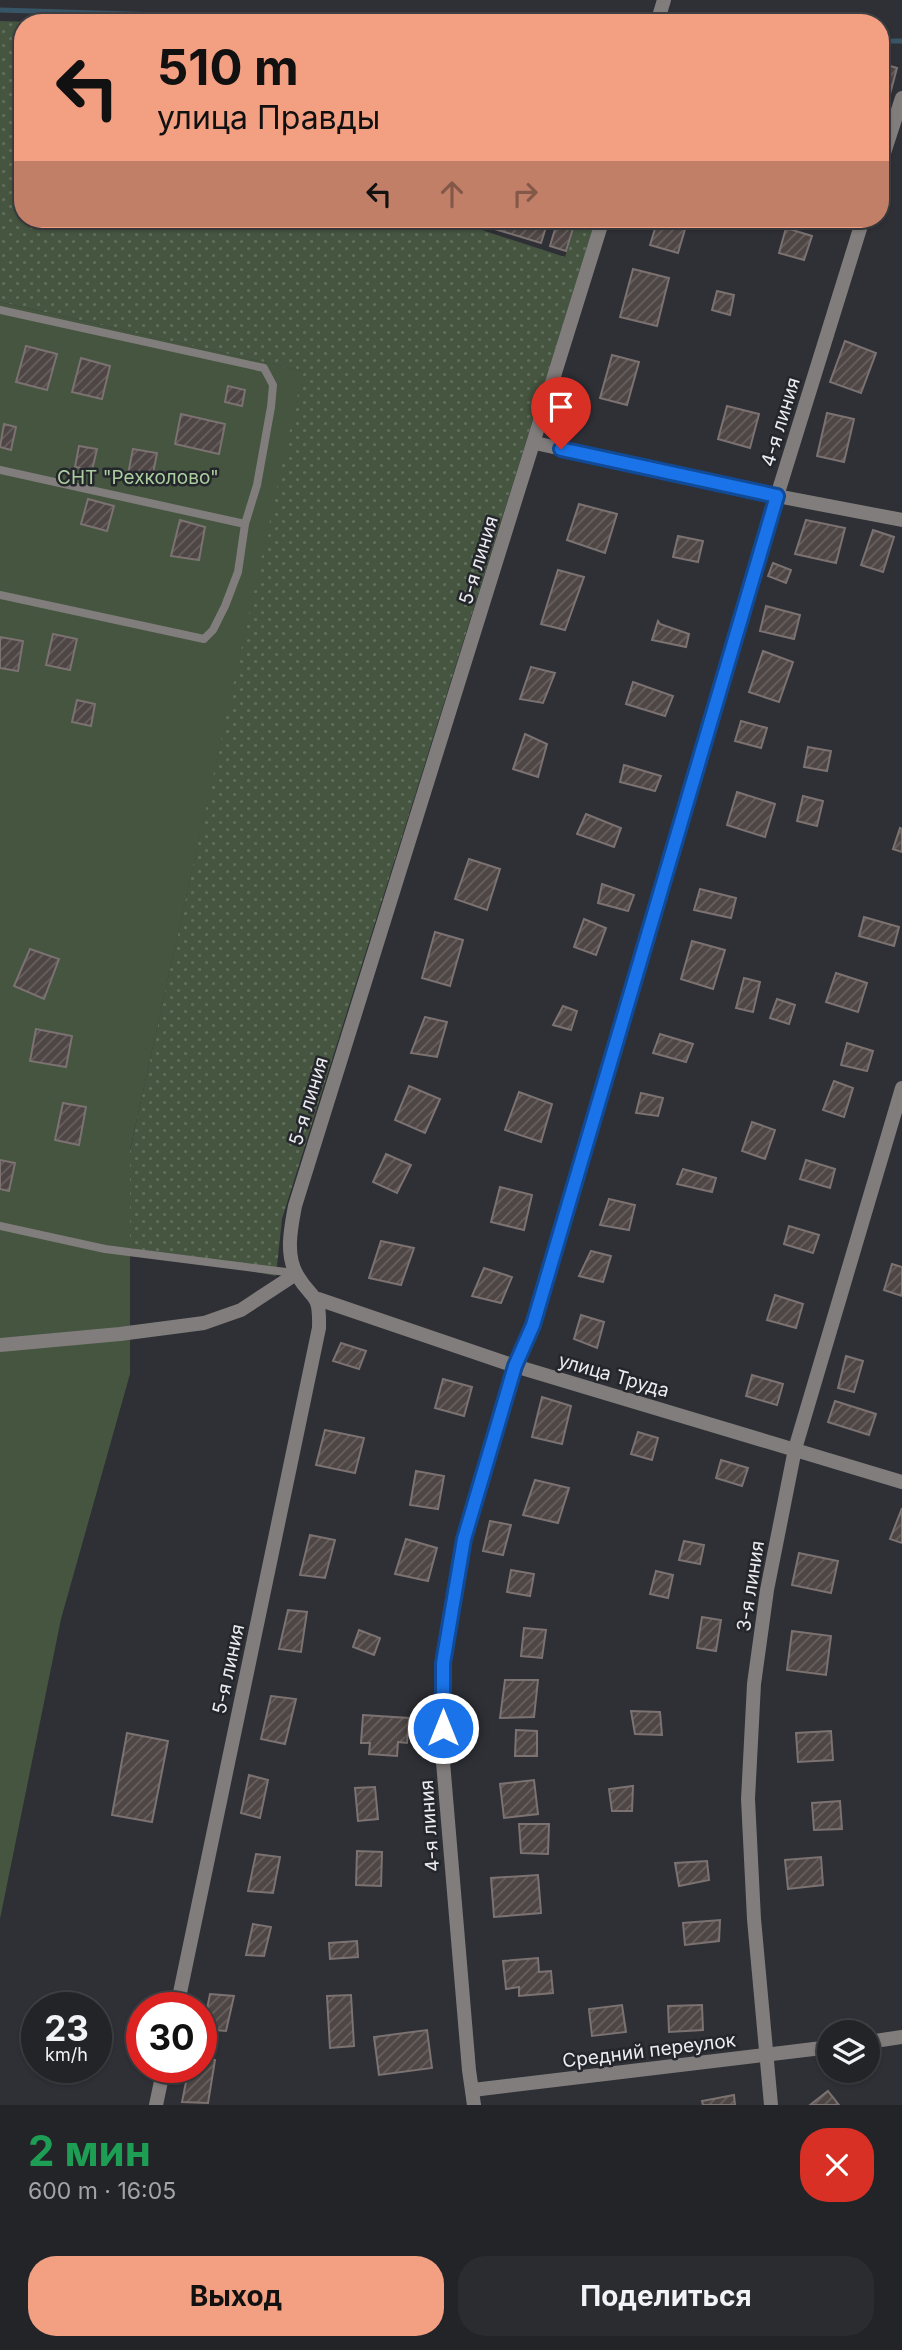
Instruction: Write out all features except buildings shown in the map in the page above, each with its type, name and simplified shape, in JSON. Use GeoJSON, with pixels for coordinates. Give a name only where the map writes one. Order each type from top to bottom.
{"type":"FeatureCollection","features":[{"type":"Feature","properties":{"kind":"street"},"geometry":{"type":"LineString","coordinates":[[889,138],[902,98]]}},
{"type":"Feature","properties":{"kind":"street","name":"5-я линия"},"geometry":{"type":"LineString","coordinates":[[296,1274],[291,1256],[290,1232],[295,1206],[600,228]]}},
{"type":"Feature","properties":{"kind":"street","name":"4-я линия"},"geometry":{"type":"LineString","coordinates":[[473,2098],[468,2070],[442,1750],[443,1663],[464,1539],[515,1366],[533,1325],[777,496],[860,228]]}},
{"type":"Feature","properties":{"kind":"street"},"geometry":{"type":"LineString","coordinates":[[535,443],[777,496],[902,520]]}},
{"type":"Feature","properties":{"kind":"street","name":"3-я линия"},"geometry":{"type":"LineString","coordinates":[[771,2105],[754,1919],[748,1799],[754,1684],[767,1590],[795,1449],[902,1088]]}},
{"type":"Feature","properties":{"kind":"street"},"geometry":{"type":"LineString","coordinates":[[0,1345],[204,1323],[241,1310],[296,1274],[318,1299]]}},
{"type":"Feature","properties":{"kind":"street","name":"5-я линия"},"geometry":{"type":"LineString","coordinates":[[180,1992],[319,1328],[318,1299]]}},
{"type":"Feature","properties":{"kind":"street","name":"улица Труда"},"geometry":{"type":"LineString","coordinates":[[318,1299],[515,1366],[902,1482]]}},
{"type":"Feature","properties":{"kind":"street"},"geometry":{"type":"LineString","coordinates":[[880,2040],[902,2037]]}},
{"type":"Feature","properties":{"kind":"street","name":"Средний переулок"},"geometry":{"type":"LineString","coordinates":[[473,2098],[817,2049]]}},
{"type":"Feature","properties":{"kind":"street"},"geometry":{"type":"LineString","coordinates":[[156,2105],[161,2083]]}},
{"type":"Feature","properties":{"kind":"lane"},"geometry":{"type":"LineString","coordinates":[[0,310],[264,368],[273,385],[257,485],[245,524],[238,572],[213,630],[204,639],[0,595]]}},
{"type":"Feature","properties":{"kind":"lane"},"geometry":{"type":"LineString","coordinates":[[0,470],[245,524]]}},
{"type":"Feature","properties":{"kind":"lane"},"geometry":{"type":"LineString","coordinates":[[0,1226],[105,1249],[296,1274]]}},
{"type":"Feature","properties":{"kind":"green space"},"geometry":{"type":"Polygon","coordinates":[[[0,21],[14,21],[14,228],[476,228],[565,257],[574,228],[593,228],[282,1219],[276,1276],[130,1248],[130,1150],[302,371],[0,302],[0,21]]]}},
{"type":"Feature","properties":{"kind":"green space","name":"СНТ \"Рехколово\""},"geometry":{"type":"Polygon","coordinates":[[[0,302],[303,371],[130,1150],[130,1374],[61,1619],[0,1919],[0,302]]]}},
{"type":"Feature","properties":{"kind":"waterway"},"geometry":{"type":"LineString","coordinates":[[0,10],[127,14]]}},
{"type":"Feature","properties":{"kind":"waterway"},"geometry":{"type":"LineString","coordinates":[[889,41],[902,41]]}},
{"type":"Feature","properties":{"kind":"route"},"geometry":{"type":"LineString","coordinates":[[443,1728],[443,1663],[464,1539],[515,1366],[533,1325],[777,496],[561,449]]}}]}
